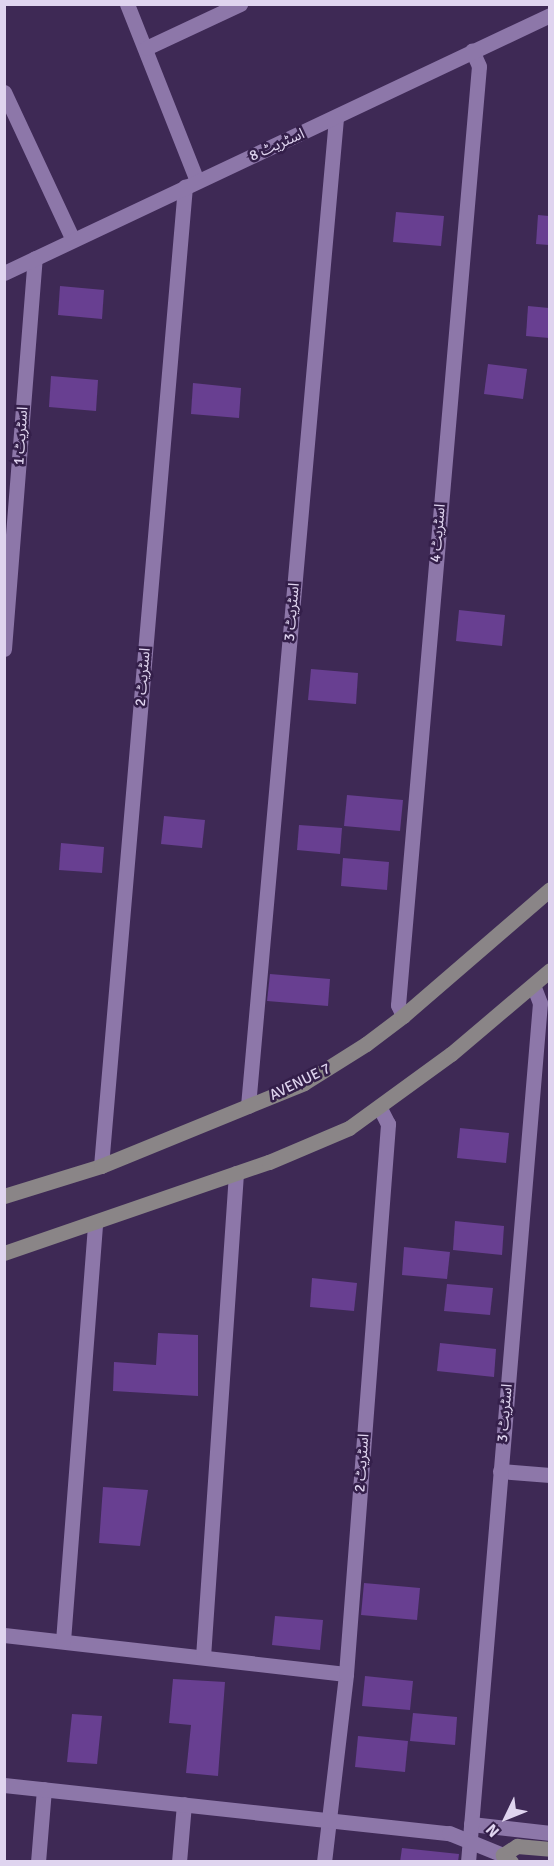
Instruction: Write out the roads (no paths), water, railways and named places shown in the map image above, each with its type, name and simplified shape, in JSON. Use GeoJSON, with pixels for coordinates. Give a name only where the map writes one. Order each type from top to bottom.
{"type":"FeatureCollection","features":[{"type":"Feature","properties":{"kind":"main road","name":"AVENUE 7"},"geometry":{"type":"LineString","coordinates":[[4,1196],[101,1167],[248,1106],[333,1066],[403,1016],[549,889]]}},
{"type":"Feature","properties":{"kind":"main road"},"geometry":{"type":"LineString","coordinates":[[4,1253],[236,1173],[349,1128],[380,1108],[533,986],[549,970]]}},
{"type":"Feature","properties":{"kind":"main road"},"geometry":{"type":"LineString","coordinates":[[507,1858],[518,1846],[549,1849]]}},
{"type":"Feature","properties":{"kind":"street"},"geometry":{"type":"LineString","coordinates":[[127,4],[146,48],[191,184]]}},
{"type":"Feature","properties":{"kind":"street"},"geometry":{"type":"LineString","coordinates":[[146,48],[240,4]]}},
{"type":"Feature","properties":{"kind":"street","name":"اسٹریٹ 8"},"geometry":{"type":"LineString","coordinates":[[4,273],[191,184],[336,119],[472,50],[549,15]]}},
{"type":"Feature","properties":{"kind":"street","name":"اسٹریٹ 4"},"geometry":{"type":"LineString","coordinates":[[403,1016],[398,1005],[479,66],[472,50]]}},
{"type":"Feature","properties":{"kind":"street"},"geometry":{"type":"LineString","coordinates":[[4,92],[73,240]]}},
{"type":"Feature","properties":{"kind":"street","name":"اسٹریٹ 3"},"geometry":{"type":"LineString","coordinates":[[248,1106],[336,119]]}},
{"type":"Feature","properties":{"kind":"street","name":"اسٹریٹ 2"},"geometry":{"type":"LineString","coordinates":[[101,1167],[191,184]]}},
{"type":"Feature","properties":{"kind":"street","name":"اسٹریٹ 1"},"geometry":{"type":"LineString","coordinates":[[4,649],[35,258]]}},
{"type":"Feature","properties":{"kind":"street","name":"اسٹریٹ 3"},"geometry":{"type":"LineString","coordinates":[[468,1862],[540,1003],[533,986]]}},
{"type":"Feature","properties":{"kind":"street","name":"اسٹریٹ 2"},"geometry":{"type":"LineString","coordinates":[[328,1819],[346,1674],[388,1124],[380,1108]]}},
{"type":"Feature","properties":{"kind":"street"},"geometry":{"type":"LineString","coordinates":[[203,1658],[236,1173]]}},
{"type":"Feature","properties":{"kind":"street"},"geometry":{"type":"LineString","coordinates":[[63,1641],[95,1222]]}},
{"type":"Feature","properties":{"kind":"street"},"geometry":{"type":"LineString","coordinates":[[500,1471],[549,1475]]}},
{"type":"Feature","properties":{"kind":"street"},"geometry":{"type":"LineString","coordinates":[[4,1635],[346,1674]]}},
{"type":"Feature","properties":{"kind":"street"},"geometry":{"type":"LineString","coordinates":[[4,1785],[449,1833],[507,1858]]}},
{"type":"Feature","properties":{"kind":"street"},"geometry":{"type":"LineString","coordinates":[[38,1862],[44,1789]]}},
{"type":"Feature","properties":{"kind":"street"},"geometry":{"type":"LineString","coordinates":[[179,1862],[184,1804]]}},
{"type":"Feature","properties":{"kind":"street"},"geometry":{"type":"LineString","coordinates":[[324,1862],[328,1819]]}},
{"type":"Feature","properties":{"kind":"street"},"geometry":{"type":"LineString","coordinates":[[471,1824],[549,1833]]}}]}
